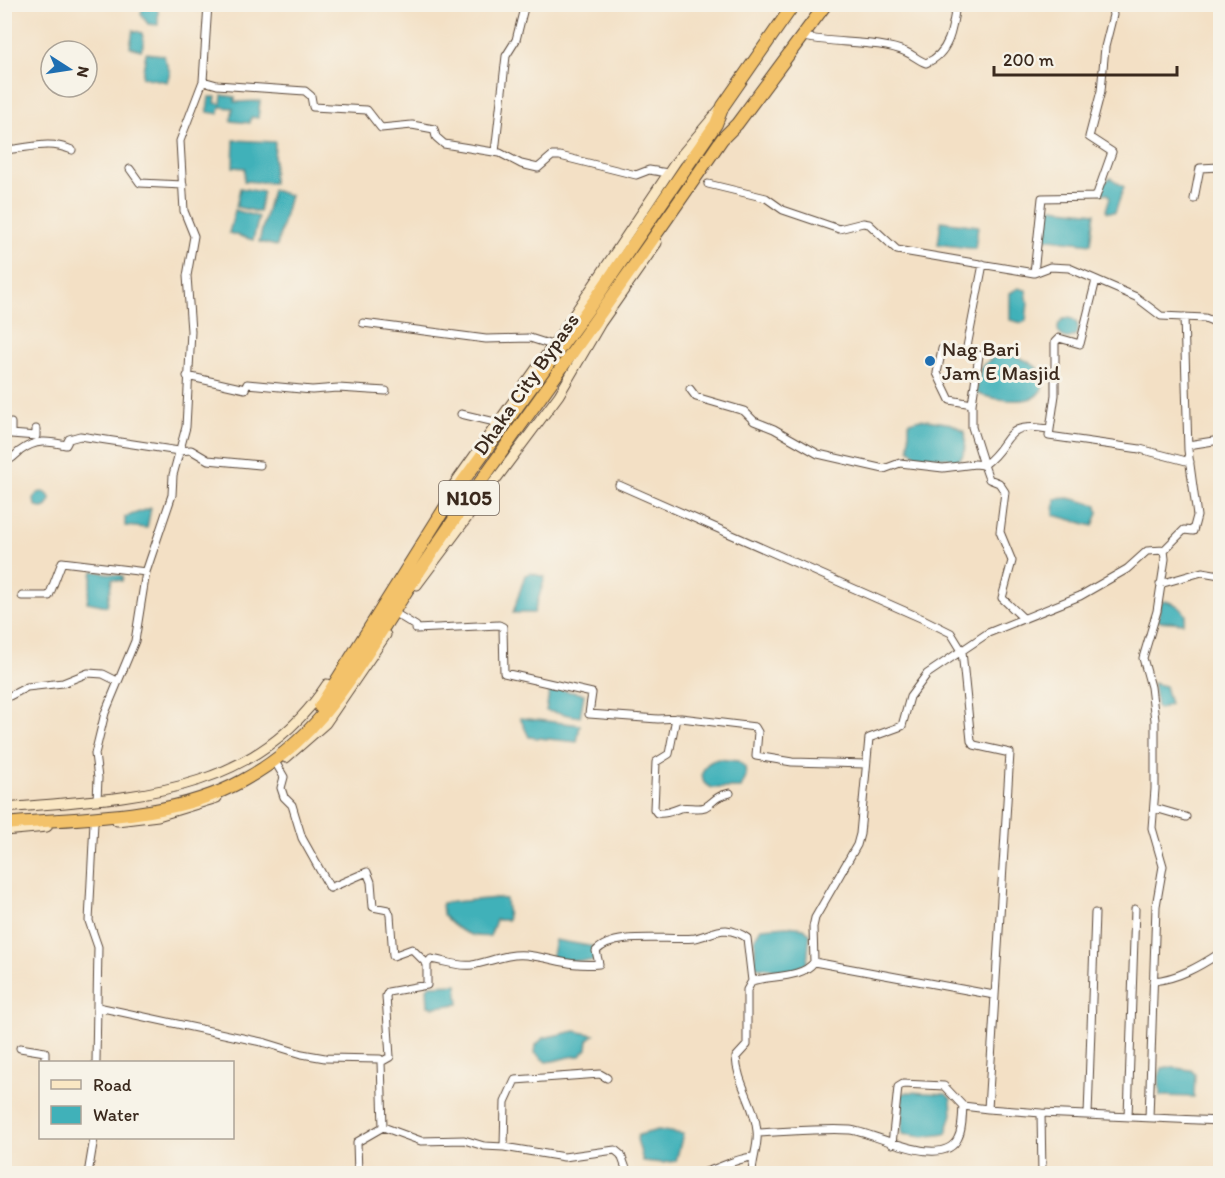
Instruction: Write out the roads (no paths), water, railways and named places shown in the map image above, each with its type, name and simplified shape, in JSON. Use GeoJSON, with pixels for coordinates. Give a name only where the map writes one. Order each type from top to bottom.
{"type":"FeatureCollection","features":[{"type":"Feature","properties":{"kind":"highway","name":"Dhaka City Bypass"},"geometry":{"type":"LineString","coordinates":[[4,817],[157,802],[196,792],[237,776],[271,754],[297,733],[328,697],[453,495],[594,301],[716,124],[723,106],[794,4]]}},
{"type":"Feature","properties":{"kind":"highway","name":"Dhaka City Bypass"},"geometry":{"type":"LineString","coordinates":[[4,824],[158,809],[200,799],[247,778],[304,738],[335,702],[465,503],[722,138],[735,126],[804,37],[826,4]]}},
{"type":"Feature","properties":{"kind":"main road"},"geometry":{"type":"LineString","coordinates":[[4,808],[159,792],[215,776],[252,756],[291,727],[322,693],[495,423],[552,345],[668,172],[692,140],[723,106]]}},
{"type":"Feature","properties":{"kind":"main road"},"geometry":{"type":"LineString","coordinates":[[4,831],[158,816],[203,804],[242,788],[308,742],[326,723],[371,660],[421,578],[559,395],[601,323],[735,126]]}},
{"type":"Feature","properties":{"kind":"street"},"geometry":{"type":"LineString","coordinates":[[97,800],[98,778],[95,754],[105,713],[135,640],[146,572],[172,495],[173,475],[186,428],[191,331],[187,276],[194,236],[184,211],[180,141],[203,81],[208,4]]}},
{"type":"Feature","properties":{"kind":"street"},"geometry":{"type":"LineString","coordinates":[[495,152],[506,56],[516,40],[525,4]]}},
{"type":"Feature","properties":{"kind":"street"},"geometry":{"type":"LineString","coordinates":[[804,37],[892,48],[907,52],[913,58],[926,63],[937,59],[946,46],[956,4]]}},
{"type":"Feature","properties":{"kind":"street"},"geometry":{"type":"LineString","coordinates":[[1034,273],[1041,198],[1096,197],[1112,152],[1089,137],[1101,91],[1105,47],[1113,15],[1111,4]]}},
{"type":"Feature","properties":{"kind":"street"},"geometry":{"type":"LineString","coordinates":[[203,81],[217,85],[305,91],[311,96],[313,107],[367,110],[381,128],[412,125],[434,129],[436,137],[444,144],[495,152],[521,164],[538,168],[552,156],[560,156],[636,175],[649,170],[668,172]]}},
{"type":"Feature","properties":{"kind":"street"},"geometry":{"type":"LineString","coordinates":[[4,150],[45,144],[61,145],[72,150]]}},
{"type":"Feature","properties":{"kind":"street"},"geometry":{"type":"LineString","coordinates":[[1194,199],[1200,168],[1221,167]]}},
{"type":"Feature","properties":{"kind":"street"},"geometry":{"type":"LineString","coordinates":[[130,168],[140,183],[183,184]]}},
{"type":"Feature","properties":{"kind":"street"},"geometry":{"type":"LineString","coordinates":[[708,184],[766,198],[783,210],[839,229],[863,223],[869,224],[897,250],[1034,273],[1050,267],[1069,268],[1136,297],[1161,316],[1204,318],[1221,324]]}},
{"type":"Feature","properties":{"kind":"street"},"geometry":{"type":"LineString","coordinates":[[966,352],[983,264]]}},
{"type":"Feature","properties":{"kind":"street"},"geometry":{"type":"LineString","coordinates":[[1096,280],[1080,344],[1059,338],[1055,342],[1055,395],[1048,429],[1049,436],[1140,449],[1190,462]]}},
{"type":"Feature","properties":{"kind":"street"},"geometry":{"type":"LineString","coordinates":[[1149,1118],[1156,906],[1163,866],[1152,828],[1155,808],[1155,720],[1151,687],[1143,658],[1157,611],[1164,550],[1184,530],[1193,531],[1197,516],[1188,445],[1184,317]]}},
{"type":"Feature","properties":{"kind":"street"},"geometry":{"type":"LineString","coordinates":[[363,323],[486,339],[530,338],[552,345]]}},
{"type":"Feature","properties":{"kind":"street"},"geometry":{"type":"LineString","coordinates":[[972,404],[950,400],[937,373],[942,350],[979,355],[972,404],[972,428],[989,479],[999,483],[1005,492],[1000,532],[1011,561],[1002,598],[1024,619]]}},
{"type":"Feature","properties":{"kind":"street"},"geometry":{"type":"LineString","coordinates":[[187,376],[245,389],[247,384],[312,390],[338,388],[386,391]]}},
{"type":"Feature","properties":{"kind":"street"},"geometry":{"type":"LineString","coordinates":[[690,389],[696,397],[744,411],[754,421],[774,429],[818,454],[884,469],[900,463],[943,468],[984,465],[995,458],[1006,439],[1019,428],[1028,426],[1048,429]]}},
{"type":"Feature","properties":{"kind":"street"},"geometry":{"type":"LineString","coordinates":[[461,414],[495,423]]}},
{"type":"Feature","properties":{"kind":"street"},"geometry":{"type":"LineString","coordinates":[[4,423],[11,423],[11,434],[36,435],[36,429]]}},
{"type":"Feature","properties":{"kind":"street"},"geometry":{"type":"LineString","coordinates":[[4,461],[12,460],[31,444],[45,440],[66,445],[69,439],[80,436],[179,451],[191,450],[208,459],[260,465]]}},
{"type":"Feature","properties":{"kind":"street"},"geometry":{"type":"LineString","coordinates":[[1188,445],[1221,440]]}},
{"type":"Feature","properties":{"kind":"street"},"geometry":{"type":"LineString","coordinates":[[619,484],[923,619],[951,633],[962,651],[971,741],[974,745],[1010,753],[988,1109]]}},
{"type":"Feature","properties":{"kind":"street"},"geometry":{"type":"LineString","coordinates":[[752,981],[787,975],[808,968],[814,962],[815,918],[857,845],[860,834],[868,738],[902,726],[910,697],[927,674],[988,633],[1080,596],[1127,569],[1147,551],[1164,550]]}},
{"type":"Feature","properties":{"kind":"street"},"geometry":{"type":"LineString","coordinates":[[22,596],[49,596],[62,562],[146,572]]}},
{"type":"Feature","properties":{"kind":"street"},"geometry":{"type":"LineString","coordinates":[[1160,584],[1202,572],[1221,575]]}},
{"type":"Feature","properties":{"kind":"street"},"geometry":{"type":"LineString","coordinates":[[398,615],[416,626],[416,629],[499,625],[503,627],[504,673],[592,693],[589,714],[658,719],[676,718],[755,727],[758,732],[756,756],[792,762],[866,764]]}},
{"type":"Feature","properties":{"kind":"street"},"geometry":{"type":"LineString","coordinates":[[4,699],[27,687],[63,683],[88,673],[103,674],[117,681]]}},
{"type":"Feature","properties":{"kind":"street"},"geometry":{"type":"LineString","coordinates":[[676,718],[669,754],[657,762],[654,809],[657,813],[670,814],[682,807],[697,809],[708,806],[718,796],[730,793]]}},
{"type":"Feature","properties":{"kind":"street"},"geometry":{"type":"LineString","coordinates":[[277,765],[284,777],[281,788],[284,797],[292,805],[302,837],[330,888],[367,872],[371,882],[374,907],[388,910],[390,915],[393,956],[412,949],[427,964]]}},
{"type":"Feature","properties":{"kind":"street"},"geometry":{"type":"LineString","coordinates":[[1155,808],[1186,817]]}},
{"type":"Feature","properties":{"kind":"street"},"geometry":{"type":"LineString","coordinates":[[94,822],[89,921],[98,947],[96,1061]]}},
{"type":"Feature","properties":{"kind":"street"},"geometry":{"type":"LineString","coordinates":[[1128,1117],[1135,909]]}},
{"type":"Feature","properties":{"kind":"street"},"geometry":{"type":"LineString","coordinates":[[1088,1115],[1095,913]]}},
{"type":"Feature","properties":{"kind":"street"},"geometry":{"type":"LineString","coordinates":[[381,1062],[390,1057],[386,996],[388,992],[427,985],[427,964],[431,959],[456,965],[525,955],[560,964],[599,964],[596,951],[623,938],[686,939],[729,930],[747,938],[752,981],[747,990],[747,1045],[736,1057],[736,1067],[744,1092],[751,1103],[758,1133],[752,1157],[752,1173]]}},
{"type":"Feature","properties":{"kind":"street"},"geometry":{"type":"LineString","coordinates":[[1153,981],[1165,980],[1198,967],[1221,953]]}},
{"type":"Feature","properties":{"kind":"street"},"geometry":{"type":"LineString","coordinates":[[814,962],[994,995]]}},
{"type":"Feature","properties":{"kind":"street"},"geometry":{"type":"LineString","coordinates":[[98,1007],[266,1043],[302,1054],[325,1058],[380,1059],[383,1127]]}},
{"type":"Feature","properties":{"kind":"street"},"geometry":{"type":"LineString","coordinates":[[20,1048],[45,1052],[45,1061]]}},
{"type":"Feature","properties":{"kind":"street"},"geometry":{"type":"LineString","coordinates":[[504,1147],[505,1102],[510,1085],[515,1080],[600,1074],[607,1078]]}},
{"type":"Feature","properties":{"kind":"street"},"geometry":{"type":"LineString","coordinates":[[892,1144],[898,1087],[903,1084],[944,1086],[963,1106],[988,1109],[1221,1121]]}},
{"type":"Feature","properties":{"kind":"street"},"geometry":{"type":"LineString","coordinates":[[758,1133],[852,1130],[892,1144],[928,1151],[945,1148],[956,1142],[960,1136],[963,1106]]}},
{"type":"Feature","properties":{"kind":"street"},"geometry":{"type":"LineString","coordinates":[[1041,1113],[1042,1173]]}},
{"type":"Feature","properties":{"kind":"street"},"geometry":{"type":"LineString","coordinates":[[383,1127],[421,1141],[450,1139],[564,1157],[615,1150],[621,1155],[628,1173]]}},
{"type":"Feature","properties":{"kind":"street"},"geometry":{"type":"LineString","coordinates":[[358,1173],[357,1142],[383,1127]]}},
{"type":"Feature","properties":{"kind":"street"},"geometry":{"type":"LineString","coordinates":[[88,1173],[94,1139]]}},
{"type":"Feature","properties":{"kind":"street"},"geometry":{"type":"LineString","coordinates":[[698,1173],[720,1168],[740,1158],[752,1157]]}},
{"type":"Feature","properties":{"kind":"water"},"geometry":{"type":"Polygon","coordinates":[[[143,5],[158,5],[158,25],[148,24],[141,14],[143,5]]]}},
{"type":"Feature","properties":{"kind":"water"},"geometry":{"type":"Polygon","coordinates":[[[133,30],[142,33],[144,43],[141,50],[130,47],[133,30]]]}},
{"type":"Feature","properties":{"kind":"water"},"geometry":{"type":"Polygon","coordinates":[[[146,53],[163,55],[170,72],[167,82],[142,77],[146,53]]]}},
{"type":"Feature","properties":{"kind":"water"},"geometry":{"type":"Polygon","coordinates":[[[222,95],[235,97],[235,102],[260,101],[258,118],[251,117],[250,123],[231,121],[233,108],[220,107],[219,114],[207,112],[209,97],[216,97],[215,103],[221,104],[222,95]]]}},
{"type":"Feature","properties":{"kind":"water"},"geometry":{"type":"Polygon","coordinates":[[[234,140],[275,142],[273,183],[244,181],[245,168],[233,167],[234,140]]]}},
{"type":"Feature","properties":{"kind":"water"},"geometry":{"type":"Polygon","coordinates":[[[1111,178],[1124,187],[1115,212],[1106,210],[1110,197],[1108,194],[1101,193],[1102,183],[1111,178]]]}},
{"type":"Feature","properties":{"kind":"water"},"geometry":{"type":"Polygon","coordinates":[[[240,188],[263,192],[259,212],[236,207],[240,188]]]}},
{"type":"Feature","properties":{"kind":"water"},"geometry":{"type":"Polygon","coordinates":[[[272,190],[290,195],[277,246],[259,242],[272,190]]]}},
{"type":"Feature","properties":{"kind":"water"},"geometry":{"type":"Polygon","coordinates":[[[1045,207],[1095,213],[1091,244],[1042,238],[1045,207]]]}},
{"type":"Feature","properties":{"kind":"water"},"geometry":{"type":"Polygon","coordinates":[[[235,210],[259,217],[253,240],[229,233],[235,210]]]}},
{"type":"Feature","properties":{"kind":"water"},"geometry":{"type":"Polygon","coordinates":[[[941,221],[978,226],[975,249],[938,244],[941,221]]]}},
{"type":"Feature","properties":{"kind":"water"},"geometry":{"type":"Polygon","coordinates":[[[1018,288],[1026,290],[1028,303],[1026,321],[1022,323],[1010,320],[1010,293],[1018,288]]]}},
{"type":"Feature","properties":{"kind":"water"},"geometry":{"type":"Polygon","coordinates":[[[1068,318],[1075,321],[1078,328],[1075,335],[1068,338],[1061,335],[1058,328],[1061,321],[1068,318]]]}},
{"type":"Feature","properties":{"kind":"water"},"geometry":{"type":"Polygon","coordinates":[[[1012,355],[1030,363],[1040,371],[1044,382],[1038,394],[1026,399],[1011,400],[996,399],[976,393],[981,367],[994,357],[1012,355]]]}},
{"type":"Feature","properties":{"kind":"water"},"geometry":{"type":"Polygon","coordinates":[[[920,419],[952,424],[965,432],[965,446],[958,461],[953,463],[948,458],[916,455],[909,449],[909,422],[920,419]]]}},
{"type":"Feature","properties":{"kind":"water"},"geometry":{"type":"Polygon","coordinates":[[[42,492],[50,500],[42,508],[34,500],[42,492]]]}},
{"type":"Feature","properties":{"kind":"water"},"geometry":{"type":"Polygon","coordinates":[[[1069,498],[1097,505],[1098,513],[1093,526],[1054,515],[1055,499],[1069,498]]]}},
{"type":"Feature","properties":{"kind":"water"},"geometry":{"type":"Polygon","coordinates":[[[151,508],[147,528],[125,526],[125,517],[151,508]]]}},
{"type":"Feature","properties":{"kind":"water"},"geometry":{"type":"Polygon","coordinates":[[[93,571],[123,576],[122,581],[112,579],[107,606],[87,602],[93,571]]]}},
{"type":"Feature","properties":{"kind":"water"},"geometry":{"type":"Polygon","coordinates":[[[530,573],[545,577],[534,613],[513,613],[525,575],[530,573]]]}},
{"type":"Feature","properties":{"kind":"water"},"geometry":{"type":"Polygon","coordinates":[[[1164,601],[1182,609],[1186,615],[1183,623],[1158,621],[1160,604],[1164,601]]]}},
{"type":"Feature","properties":{"kind":"water"},"geometry":{"type":"Polygon","coordinates":[[[1153,683],[1165,686],[1170,704],[1159,709],[1157,707],[1153,683]]]}},
{"type":"Feature","properties":{"kind":"water"},"geometry":{"type":"Polygon","coordinates":[[[550,688],[584,694],[580,717],[546,711],[550,688]]]}},
{"type":"Feature","properties":{"kind":"water"},"geometry":{"type":"Polygon","coordinates":[[[520,718],[580,725],[577,742],[529,737],[520,718]]]}},
{"type":"Feature","properties":{"kind":"water"},"geometry":{"type":"Polygon","coordinates":[[[718,759],[738,761],[745,767],[746,777],[741,788],[712,788],[704,783],[703,770],[710,762],[718,759]]]}},
{"type":"Feature","properties":{"kind":"water"},"geometry":{"type":"Polygon","coordinates":[[[506,899],[508,920],[496,920],[490,936],[476,936],[464,932],[443,915],[442,903],[506,899]]]}},
{"type":"Feature","properties":{"kind":"water"},"geometry":{"type":"Polygon","coordinates":[[[787,926],[804,928],[810,934],[807,963],[792,971],[755,967],[755,938],[761,928],[787,926]]]}},
{"type":"Feature","properties":{"kind":"water"},"geometry":{"type":"Polygon","coordinates":[[[555,940],[595,947],[596,961],[551,960],[555,940]]]}},
{"type":"Feature","properties":{"kind":"water"},"geometry":{"type":"Polygon","coordinates":[[[457,984],[459,1004],[428,1006],[427,988],[430,985],[457,984]]]}},
{"type":"Feature","properties":{"kind":"water"},"geometry":{"type":"Polygon","coordinates":[[[575,1031],[594,1035],[588,1040],[587,1049],[580,1056],[546,1062],[535,1053],[536,1045],[543,1038],[575,1031]]]}},
{"type":"Feature","properties":{"kind":"water"},"geometry":{"type":"Polygon","coordinates":[[[1162,1068],[1191,1070],[1195,1074],[1194,1097],[1160,1096],[1159,1076],[1162,1068]]]}},
{"type":"Feature","properties":{"kind":"water"},"geometry":{"type":"Polygon","coordinates":[[[908,1092],[946,1094],[951,1099],[952,1114],[946,1134],[923,1137],[902,1134],[902,1094],[908,1092]]]}},
{"type":"Feature","properties":{"kind":"water"},"geometry":{"type":"Polygon","coordinates":[[[658,1130],[683,1134],[676,1161],[662,1163],[643,1161],[637,1139],[639,1135],[658,1130]]]}},
{"type":"Feature","properties":{"kind":"place","name":"Nag Bari Jam E Masjid"},"geometry":{"type":"Point","coordinates":[930,361]}}]}
